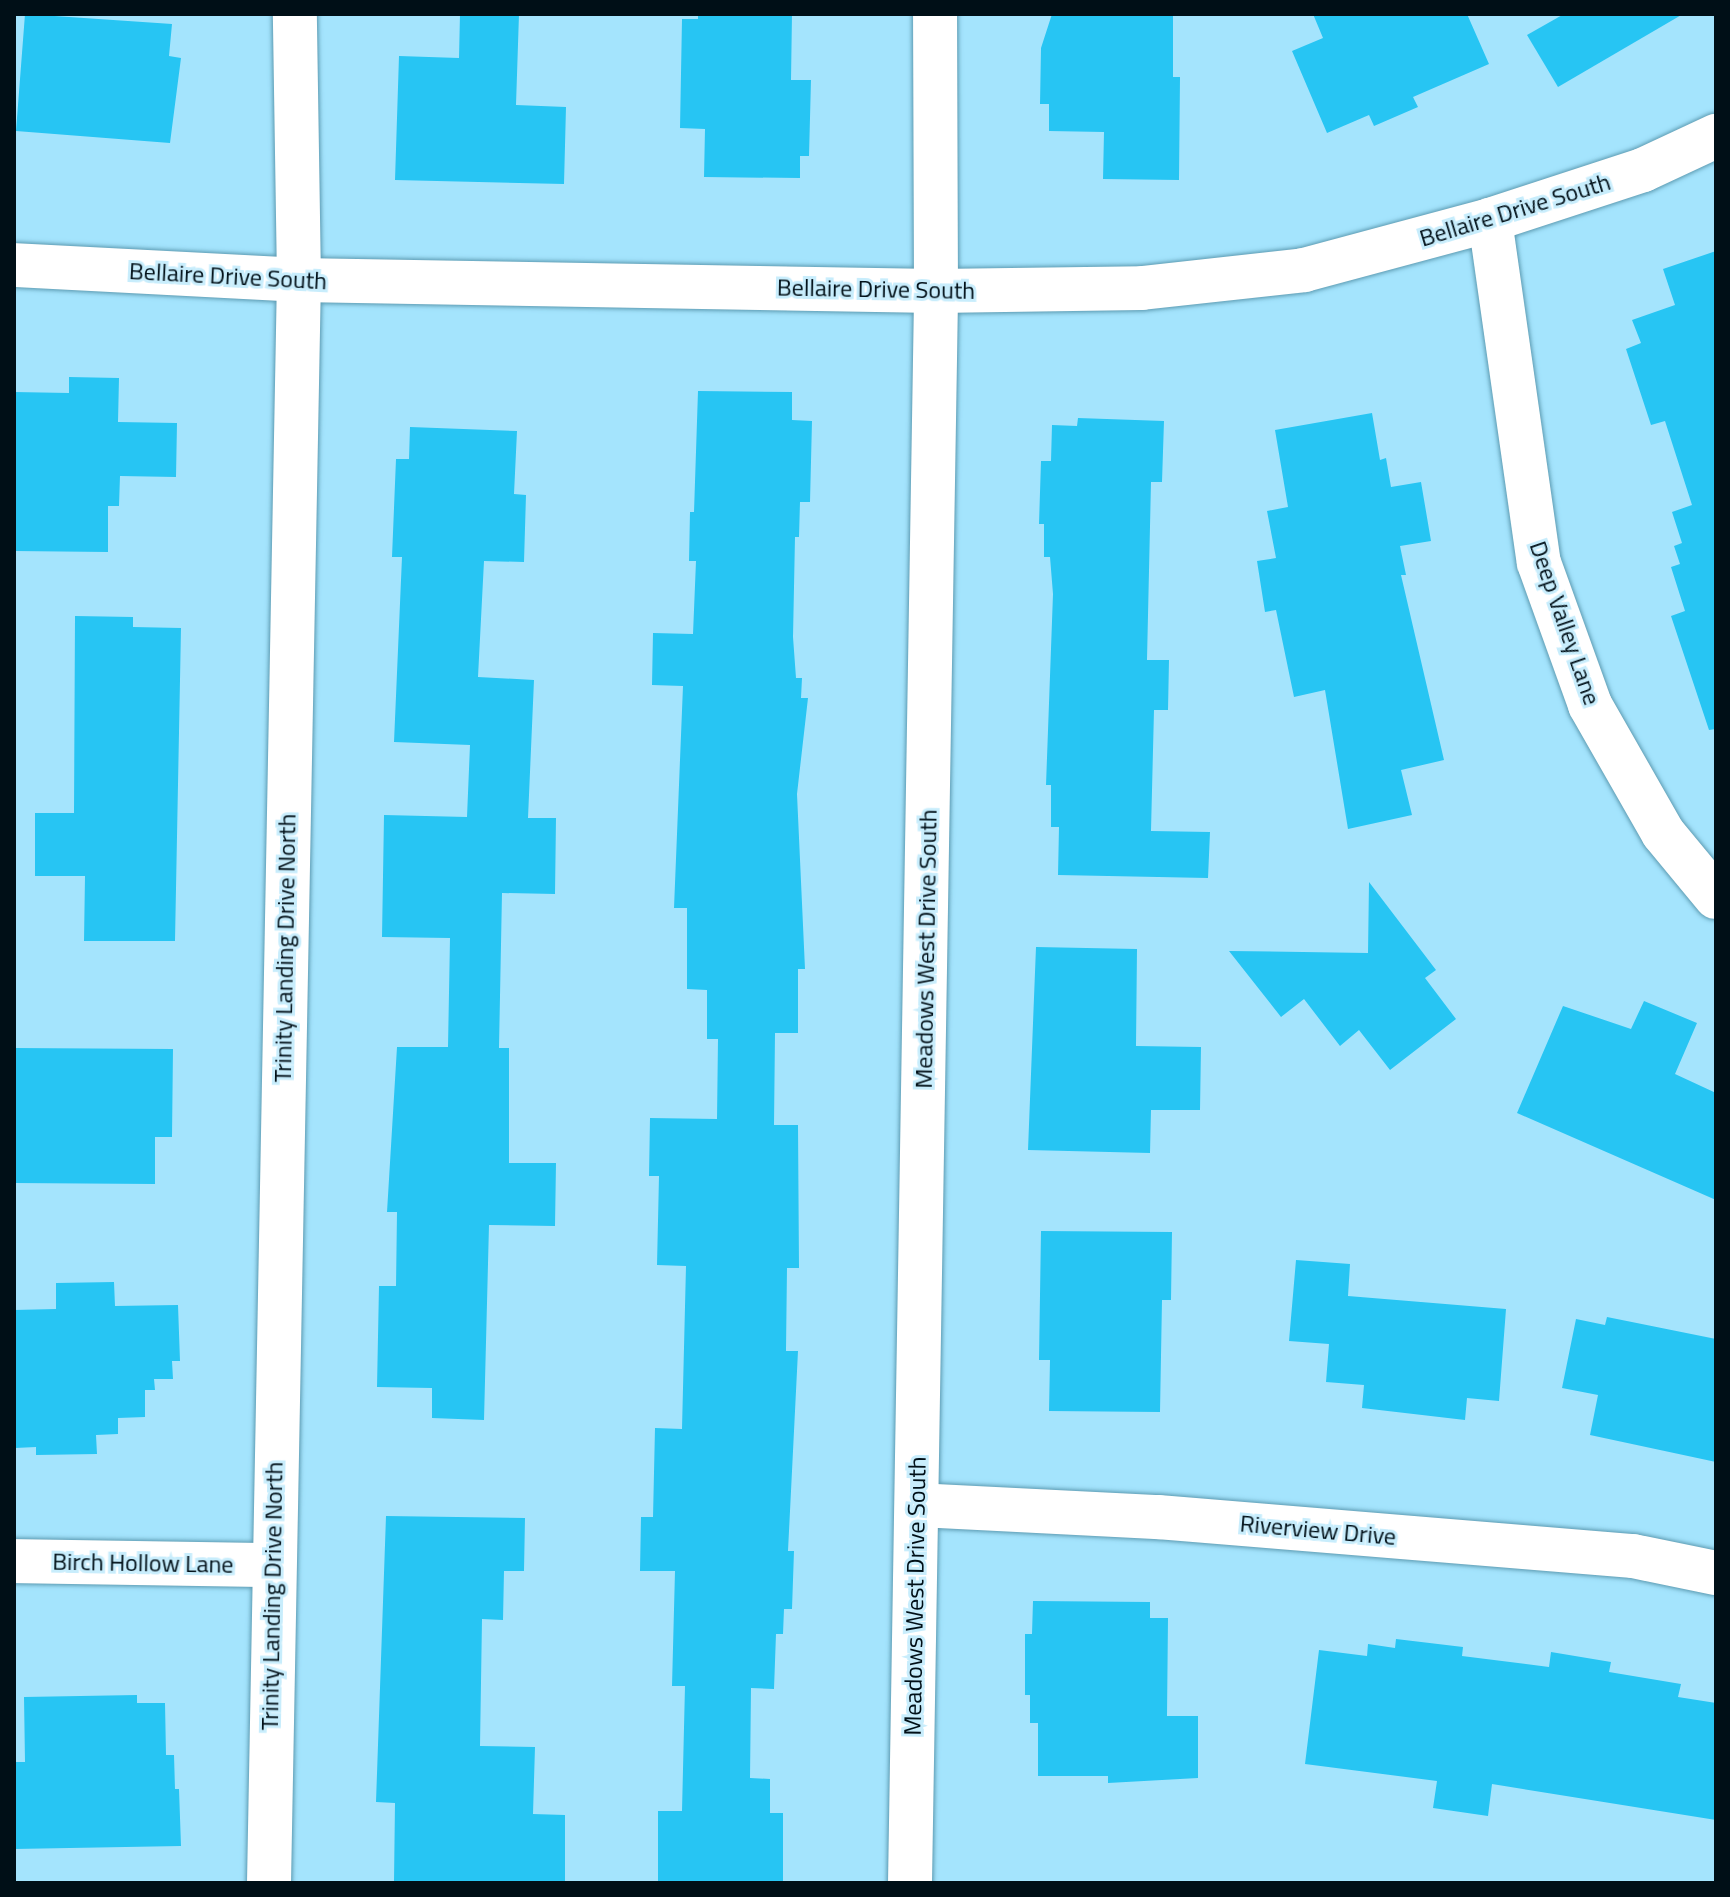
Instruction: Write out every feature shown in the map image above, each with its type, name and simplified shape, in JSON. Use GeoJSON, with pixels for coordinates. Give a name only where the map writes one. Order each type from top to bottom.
{"type":"FeatureCollection","features":[{"type":"Feature","properties":{"kind":"street","name":"Trinity Landing Drive North"},"geometry":{"type":"LineString","coordinates":[[269,1883],[272,1565],[299,280],[295,14]]}},
{"type":"Feature","properties":{"kind":"street","name":"Meadows West Drive South"},"geometry":{"type":"LineString","coordinates":[[910,1883],[936,291],[935,14]]}},
{"type":"Feature","properties":{"kind":"street","name":"Bellaire Drive South"},"geometry":{"type":"LineString","coordinates":[[14,265],[299,280],[936,291],[1142,288],[1304,270],[1490,220],[1643,170],[1716,136]]}},
{"type":"Feature","properties":{"kind":"street","name":"Deep Valley Lane"},"geometry":{"type":"LineString","coordinates":[[1490,220],[1539,563],[1590,705],[1663,833],[1716,897]]}},
{"type":"Feature","properties":{"kind":"street","name":"Riverview Drive"},"geometry":{"type":"LineString","coordinates":[[917,1505],[1158,1517],[1617,1555],[1716,1573]]}},
{"type":"Feature","properties":{"kind":"street","name":"Birch Hollow Lane"},"geometry":{"type":"LineString","coordinates":[[14,1561],[272,1565]]}},
{"type":"Feature","properties":{"kind":"building"},"geometry":{"type":"Polygon","coordinates":[[[25,14],[172,24],[169,56],[181,58],[170,143],[16,131],[25,14]]]}},
{"type":"Feature","properties":{"kind":"building"},"geometry":{"type":"Polygon","coordinates":[[[460,14],[519,14],[516,105],[566,107],[564,184],[395,180],[399,56],[459,58],[460,14]]]}},
{"type":"Feature","properties":{"kind":"building"},"geometry":{"type":"Polygon","coordinates":[[[698,14],[792,14],[791,80],[811,80],[809,156],[800,156],[800,178],[704,177],[705,129],[680,128],[682,19],[698,19],[698,14]]]}},
{"type":"Feature","properties":{"kind":"building"},"geometry":{"type":"Polygon","coordinates":[[[1052,14],[1173,14],[1173,77],[1180,77],[1179,180],[1103,179],[1104,132],[1049,131],[1049,104],[1040,104],[1041,48],[1052,14]]]}},
{"type":"Feature","properties":{"kind":"building"},"geometry":{"type":"Polygon","coordinates":[[[1313,14],[1467,14],[1489,64],[1413,97],[1418,107],[1374,126],[1369,115],[1327,133],[1292,51],[1323,38],[1313,14]]]}},
{"type":"Feature","properties":{"kind":"building"},"geometry":{"type":"Polygon","coordinates":[[[1564,14],[1683,14],[1558,87],[1527,35],[1564,14]]]}},
{"type":"Feature","properties":{"kind":"building"},"geometry":{"type":"Polygon","coordinates":[[[1716,251],[1716,729],[1709,730],[1671,616],[1685,611],[1671,567],[1680,564],[1674,546],[1682,543],[1672,512],[1692,505],[1665,421],[1651,425],[1626,349],[1641,343],[1632,320],[1675,305],[1663,269],[1716,251]]]}},
{"type":"Feature","properties":{"kind":"building"},"geometry":{"type":"Polygon","coordinates":[[[69,377],[119,378],[118,422],[177,423],[176,477],[120,476],[119,506],[108,506],[108,552],[14,551],[14,392],[69,393],[69,377]]]}},
{"type":"Feature","properties":{"kind":"building"},"geometry":{"type":"Polygon","coordinates":[[[698,391],[792,392],[792,420],[812,421],[810,502],[800,502],[799,537],[795,537],[793,637],[796,678],[802,678],[801,698],[808,698],[797,794],[805,969],[798,969],[798,1033],[775,1033],[774,1125],[798,1125],[799,1268],[787,1268],[786,1351],[798,1351],[788,1551],[794,1551],[792,1609],[784,1609],[783,1634],[776,1634],[774,1689],[751,1688],[750,1778],[770,1779],[770,1813],[783,1813],[783,1883],[658,1883],[658,1811],[682,1811],[685,1686],[672,1686],[675,1571],[640,1571],[641,1517],[653,1517],[655,1428],[682,1429],[686,1266],[657,1265],[659,1176],[649,1176],[650,1118],[717,1119],[718,1039],[707,1039],[707,990],[687,989],[687,908],[674,908],[683,686],[652,685],[653,633],[693,634],[696,561],[689,561],[690,512],[694,512],[698,391]]]}},
{"type":"Feature","properties":{"kind":"building"},"geometry":{"type":"Polygon","coordinates":[[[1372,413],[1380,460],[1386,458],[1391,487],[1421,482],[1431,541],[1400,546],[1406,575],[1401,575],[1444,760],[1401,770],[1412,815],[1348,829],[1325,690],[1294,697],[1276,610],[1265,612],[1257,561],[1276,558],[1267,511],[1288,507],[1275,430],[1372,413]]]}},
{"type":"Feature","properties":{"kind":"building"},"geometry":{"type":"Polygon","coordinates":[[[1078,418],[1164,421],[1162,482],[1151,482],[1147,660],[1169,660],[1168,710],[1154,710],[1151,831],[1210,832],[1208,878],[1058,875],[1059,827],[1051,827],[1051,785],[1046,785],[1053,594],[1050,557],[1044,557],[1044,524],[1039,524],[1041,461],[1051,461],[1052,425],[1077,426],[1078,418]]]}},
{"type":"Feature","properties":{"kind":"building"},"geometry":{"type":"Polygon","coordinates":[[[410,427],[517,431],[514,494],[526,495],[524,562],[484,561],[478,677],[534,680],[528,818],[556,818],[555,894],[502,893],[499,1048],[509,1048],[509,1163],[556,1163],[555,1226],[489,1225],[484,1420],[432,1418],[432,1388],[377,1387],[379,1286],[396,1286],[397,1212],[387,1212],[397,1047],[448,1047],[450,938],[382,937],[384,815],[467,817],[470,745],[394,742],[402,557],[392,557],[396,459],[409,459],[410,427]]]}},
{"type":"Feature","properties":{"kind":"building"},"geometry":{"type":"Polygon","coordinates":[[[75,616],[133,617],[133,627],[181,628],[175,941],[84,941],[85,876],[35,876],[35,813],[74,813],[75,616]]]}},
{"type":"Feature","properties":{"kind":"building"},"geometry":{"type":"Polygon","coordinates":[[[1369,882],[1436,970],[1425,978],[1456,1019],[1390,1070],[1359,1030],[1340,1046],[1304,999],[1281,1017],[1229,951],[1368,953],[1369,882]]]}},
{"type":"Feature","properties":{"kind":"building"},"geometry":{"type":"Polygon","coordinates":[[[1036,947],[1137,949],[1136,1046],[1201,1047],[1200,1110],[1151,1110],[1150,1153],[1028,1150],[1036,947]]]}},
{"type":"Feature","properties":{"kind":"building"},"geometry":{"type":"Polygon","coordinates":[[[1644,1001],[1697,1023],[1675,1074],[1716,1093],[1716,1200],[1517,1113],[1563,1006],[1631,1029],[1644,1001]]]}},
{"type":"Feature","properties":{"kind":"building"},"geometry":{"type":"Polygon","coordinates":[[[14,1048],[173,1049],[172,1137],[155,1137],[155,1184],[14,1183],[14,1048]]]}},
{"type":"Feature","properties":{"kind":"building"},"geometry":{"type":"Polygon","coordinates":[[[1041,1231],[1172,1232],[1171,1300],[1162,1300],[1160,1412],[1049,1411],[1050,1360],[1039,1360],[1041,1231]]]}},
{"type":"Feature","properties":{"kind":"building"},"geometry":{"type":"Polygon","coordinates":[[[1296,1260],[1350,1264],[1348,1296],[1506,1309],[1499,1401],[1467,1398],[1465,1420],[1362,1408],[1364,1385],[1326,1382],[1329,1344],[1289,1341],[1296,1260]]]}},
{"type":"Feature","properties":{"kind":"building"},"geometry":{"type":"Polygon","coordinates":[[[114,1282],[115,1306],[178,1305],[180,1361],[172,1361],[173,1379],[154,1379],[155,1390],[145,1390],[145,1417],[118,1418],[118,1434],[96,1435],[97,1454],[36,1455],[36,1447],[15,1448],[14,1310],[56,1309],[56,1283],[114,1282]]]}},
{"type":"Feature","properties":{"kind":"building"},"geometry":{"type":"Polygon","coordinates":[[[1607,1317],[1716,1339],[1716,1462],[1590,1435],[1598,1395],[1562,1388],[1576,1319],[1605,1325],[1607,1317]]]}},
{"type":"Feature","properties":{"kind":"building"},"geometry":{"type":"Polygon","coordinates":[[[386,1516],[525,1518],[524,1571],[504,1571],[503,1620],[482,1619],[480,1746],[535,1747],[533,1814],[565,1815],[565,1883],[394,1881],[395,1803],[376,1802],[386,1516]]]}},
{"type":"Feature","properties":{"kind":"building"},"geometry":{"type":"Polygon","coordinates":[[[1033,1601],[1150,1602],[1150,1618],[1168,1618],[1167,1716],[1198,1716],[1198,1778],[1108,1783],[1108,1776],[1038,1776],[1038,1723],[1030,1723],[1030,1695],[1025,1695],[1025,1634],[1032,1634],[1033,1601]]]}},
{"type":"Feature","properties":{"kind":"building"},"geometry":{"type":"Polygon","coordinates":[[[1396,1639],[1463,1647],[1462,1656],[1549,1667],[1551,1652],[1611,1662],[1609,1672],[1681,1684],[1678,1697],[1716,1703],[1716,1820],[1492,1784],[1488,1816],[1433,1808],[1437,1781],[1305,1764],[1319,1650],[1367,1656],[1368,1644],[1395,1648],[1396,1639]]]}},
{"type":"Feature","properties":{"kind":"building"},"geometry":{"type":"Polygon","coordinates":[[[137,1695],[137,1703],[165,1703],[166,1755],[174,1755],[181,1846],[14,1849],[14,1762],[25,1762],[24,1697],[137,1695]]]}}]}
